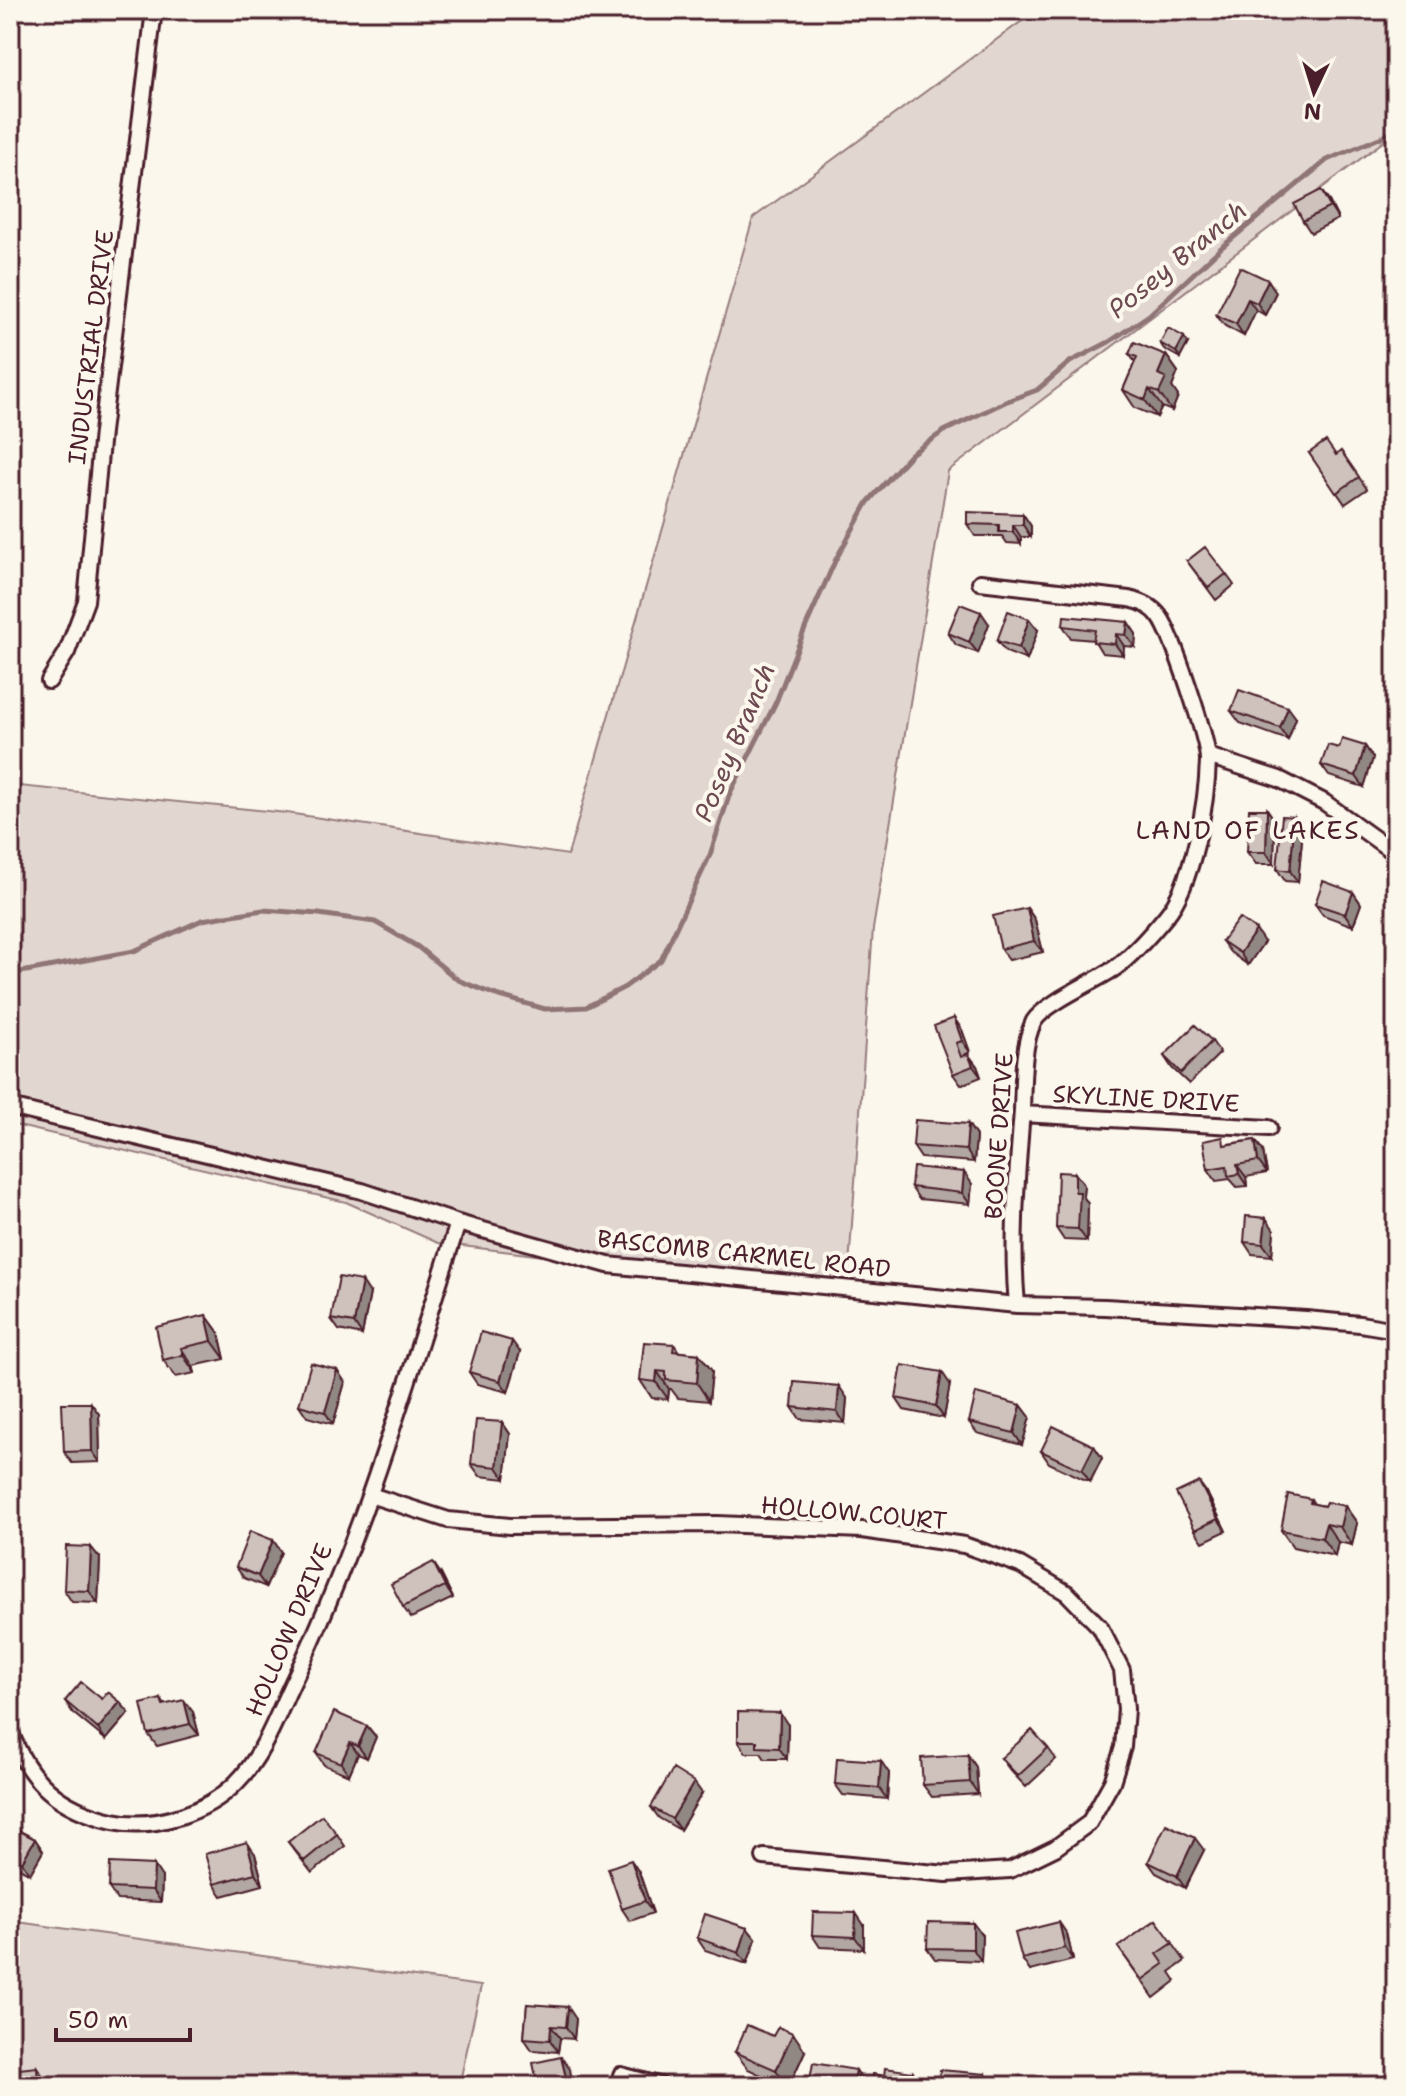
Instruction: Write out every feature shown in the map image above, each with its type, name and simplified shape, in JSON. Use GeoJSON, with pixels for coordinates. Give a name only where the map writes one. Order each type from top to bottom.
{"type":"FeatureCollection","features":[{"type":"Feature","properties":{"kind":"street","name":"INDUSTRIAL DRIVE"},"geometry":{"type":"LineString","coordinates":[[49,681],[67,652],[86,601],[102,432],[154,10]]}},
{"type":"Feature","properties":{"kind":"street"},"geometry":{"type":"LineString","coordinates":[[980,582],[1129,599],[1151,608],[1161,617],[1173,639],[1208,756],[1279,779],[1324,802],[1396,854]]}},
{"type":"Feature","properties":{"kind":"street","name":"BOONE DRIVE"},"geometry":{"type":"LineString","coordinates":[[1017,1305],[1014,1222],[1026,1053],[1035,1020],[1060,1000],[1117,966],[1167,916],[1190,870],[1204,798],[1208,756]]}},
{"type":"Feature","properties":{"kind":"street","name":"BASCOMB CARMEL ROAD"},"geometry":{"type":"LineString","coordinates":[[10,1107],[362,1191],[458,1223],[608,1265],[1017,1305],[1306,1319],[1396,1330]]}},
{"type":"Feature","properties":{"kind":"street","name":"SKYLINE DRIVE"},"geometry":{"type":"LineString","coordinates":[[1022,1114],[1269,1128]]}},
{"type":"Feature","properties":{"kind":"street","name":"HOLLOW DRIVE"},"geometry":{"type":"LineString","coordinates":[[10,1730],[27,1768],[53,1795],[85,1815],[125,1823],[166,1820],[201,1809],[234,1786],[255,1761],[315,1637],[370,1495],[458,1223]]}},
{"type":"Feature","properties":{"kind":"street","name":"HOLLOW COURT"},"geometry":{"type":"LineString","coordinates":[[370,1495],[448,1520],[510,1526],[717,1524],[862,1530],[964,1545],[1020,1565],[1067,1593],[1100,1627],[1122,1670],[1126,1709],[1123,1747],[1112,1782],[1089,1823],[1055,1848],[1010,1870],[947,1874],[764,1857]]}},
{"type":"Feature","properties":{"kind":"street"},"geometry":{"type":"LineString","coordinates":[[621,2075],[662,2086]]}},
{"type":"Feature","properties":{"kind":"shaded area"},"geometry":{"type":"Polygon","coordinates":[[[1037,10],[1396,10],[1396,135],[948,471],[873,929],[847,1294],[438,1243],[346,1202],[10,1124],[10,785],[287,813],[568,855],[753,218],[1037,10]]]}},
{"type":"Feature","properties":{"kind":"shaded area"},"geometry":{"type":"Polygon","coordinates":[[[10,1921],[481,1986],[459,2086],[10,2086],[10,1921]]]}},
{"type":"Feature","properties":{"kind":"building"},"geometry":{"type":"Polygon","coordinates":[[[1321,190],[1330,207],[1303,221],[1294,204],[1321,190]]]}},
{"type":"Feature","properties":{"kind":"building"},"geometry":{"type":"Polygon","coordinates":[[[1240,267],[1268,280],[1257,303],[1248,299],[1236,324],[1216,315],[1240,267]]]}},
{"type":"Feature","properties":{"kind":"building"},"geometry":{"type":"Polygon","coordinates":[[[1168,328],[1184,337],[1176,352],[1160,343],[1168,328]]]}},
{"type":"Feature","properties":{"kind":"building"},"geometry":{"type":"Polygon","coordinates":[[[1134,342],[1166,355],[1158,374],[1166,378],[1159,393],[1149,389],[1145,400],[1123,390],[1137,357],[1129,354],[1134,342]]]}},
{"type":"Feature","properties":{"kind":"building"},"geometry":{"type":"Polygon","coordinates":[[[1326,441],[1336,455],[1341,451],[1359,477],[1336,493],[1309,453],[1326,441]]]}},
{"type":"Feature","properties":{"kind":"building"},"geometry":{"type":"Polygon","coordinates":[[[967,512],[1023,514],[1023,525],[1013,525],[1013,532],[999,532],[999,525],[967,524],[967,512]]]}},
{"type":"Feature","properties":{"kind":"building"},"geometry":{"type":"Polygon","coordinates":[[[1205,547],[1226,574],[1208,588],[1187,561],[1205,547]]]}},
{"type":"Feature","properties":{"kind":"building"},"geometry":{"type":"Polygon","coordinates":[[[960,604],[981,612],[969,642],[948,633],[960,604]]]}},
{"type":"Feature","properties":{"kind":"building"},"geometry":{"type":"Polygon","coordinates":[[[1008,611],[1029,619],[1019,648],[997,641],[1008,611]]]}},
{"type":"Feature","properties":{"kind":"building"},"geometry":{"type":"Polygon","coordinates":[[[1064,616],[1128,622],[1126,635],[1116,634],[1115,644],[1093,642],[1095,630],[1063,626],[1064,616]]]}},
{"type":"Feature","properties":{"kind":"building"},"geometry":{"type":"Polygon","coordinates":[[[1239,690],[1288,707],[1280,728],[1231,711],[1239,690]]]}},
{"type":"Feature","properties":{"kind":"building"},"geometry":{"type":"Polygon","coordinates":[[[1342,739],[1365,746],[1356,776],[1321,765],[1328,745],[1339,748],[1342,739]]]}},
{"type":"Feature","properties":{"kind":"building"},"geometry":{"type":"Polygon","coordinates":[[[1249,809],[1267,809],[1266,852],[1247,852],[1249,809]]]}},
{"type":"Feature","properties":{"kind":"building"},"geometry":{"type":"Polygon","coordinates":[[[1282,816],[1295,817],[1290,871],[1277,869],[1282,816]]]}},
{"type":"Feature","properties":{"kind":"building"},"geometry":{"type":"Polygon","coordinates":[[[1323,881],[1353,892],[1345,914],[1315,904],[1323,881]]]}},
{"type":"Feature","properties":{"kind":"building"},"geometry":{"type":"Polygon","coordinates":[[[1027,908],[1034,941],[1001,949],[993,916],[1027,908]]]}},
{"type":"Feature","properties":{"kind":"building"},"geometry":{"type":"Polygon","coordinates":[[[1239,918],[1256,930],[1240,953],[1222,941],[1239,918]]]}},
{"type":"Feature","properties":{"kind":"building"},"geometry":{"type":"Polygon","coordinates":[[[954,1018],[962,1041],[956,1043],[961,1057],[968,1054],[973,1066],[953,1074],[934,1026],[954,1018]]]}},
{"type":"Feature","properties":{"kind":"building"},"geometry":{"type":"Polygon","coordinates":[[[1195,1025],[1212,1041],[1181,1073],[1164,1056],[1195,1025]]]}},
{"type":"Feature","properties":{"kind":"building"},"geometry":{"type":"Polygon","coordinates":[[[915,1120],[968,1124],[966,1150],[913,1146],[915,1120]]]}},
{"type":"Feature","properties":{"kind":"building"},"geometry":{"type":"Polygon","coordinates":[[[1223,1137],[1224,1145],[1255,1140],[1258,1161],[1237,1165],[1239,1174],[1228,1176],[1227,1166],[1208,1169],[1203,1141],[1223,1137]]]}},
{"type":"Feature","properties":{"kind":"building"},"geometry":{"type":"Polygon","coordinates":[[[913,1167],[964,1172],[962,1193],[911,1187],[913,1167]]]}},
{"type":"Feature","properties":{"kind":"building"},"geometry":{"type":"Polygon","coordinates":[[[1058,1172],[1075,1173],[1075,1192],[1080,1192],[1078,1229],[1056,1228],[1058,1172]]]}},
{"type":"Feature","properties":{"kind":"building"},"geometry":{"type":"Polygon","coordinates":[[[1246,1216],[1266,1218],[1263,1244],[1244,1242],[1246,1216]]]}},
{"type":"Feature","properties":{"kind":"building"},"geometry":{"type":"Polygon","coordinates":[[[339,1277],[362,1281],[354,1323],[331,1319],[339,1277]]]}},
{"type":"Feature","properties":{"kind":"building"},"geometry":{"type":"Polygon","coordinates":[[[206,1315],[212,1341],[181,1348],[183,1355],[163,1360],[156,1327],[206,1315]]]}},
{"type":"Feature","properties":{"kind":"building"},"geometry":{"type":"Polygon","coordinates":[[[481,1332],[512,1341],[500,1381],[469,1372],[481,1332]]]}},
{"type":"Feature","properties":{"kind":"building"},"geometry":{"type":"Polygon","coordinates":[[[644,1342],[674,1344],[673,1351],[699,1354],[697,1383],[666,1380],[666,1372],[657,1371],[656,1382],[640,1380],[644,1342]]]}},
{"type":"Feature","properties":{"kind":"building"},"geometry":{"type":"Polygon","coordinates":[[[311,1363],[337,1370],[325,1412],[299,1405],[311,1363]]]}},
{"type":"Feature","properties":{"kind":"building"},"geometry":{"type":"Polygon","coordinates":[[[902,1365],[942,1372],[936,1406],[896,1398],[902,1365]]]}},
{"type":"Feature","properties":{"kind":"building"},"geometry":{"type":"Polygon","coordinates":[[[794,1382],[839,1386],[837,1412],[792,1407],[794,1382]]]}},
{"type":"Feature","properties":{"kind":"building"},"geometry":{"type":"Polygon","coordinates":[[[976,1393],[1021,1405],[1014,1433],[969,1422],[976,1393]]]}},
{"type":"Feature","properties":{"kind":"building"},"geometry":{"type":"Polygon","coordinates":[[[62,1403],[91,1403],[92,1451],[64,1452],[62,1403]]]}},
{"type":"Feature","properties":{"kind":"building"},"geometry":{"type":"Polygon","coordinates":[[[476,1420],[502,1422],[497,1467],[471,1464],[476,1420]]]}},
{"type":"Feature","properties":{"kind":"building"},"geometry":{"type":"Polygon","coordinates":[[[1053,1426],[1094,1446],[1082,1470],[1041,1451],[1053,1426]]]}},
{"type":"Feature","properties":{"kind":"building"},"geometry":{"type":"Polygon","coordinates":[[[1199,1482],[1218,1519],[1195,1530],[1176,1493],[1199,1482]]]}},
{"type":"Feature","properties":{"kind":"building"},"geometry":{"type":"Polygon","coordinates":[[[1288,1494],[1311,1499],[1310,1503],[1324,1506],[1326,1502],[1345,1506],[1340,1527],[1326,1524],[1322,1538],[1281,1530],[1288,1494]]]}},
{"type":"Feature","properties":{"kind":"building"},"geometry":{"type":"Polygon","coordinates":[[[250,1531],[273,1540],[258,1576],[236,1567],[250,1531]]]}},
{"type":"Feature","properties":{"kind":"building"},"geometry":{"type":"Polygon","coordinates":[[[66,1546],[91,1547],[89,1591],[64,1590],[66,1546]]]}},
{"type":"Feature","properties":{"kind":"building"},"geometry":{"type":"Polygon","coordinates":[[[433,1562],[445,1586],[403,1607],[391,1584],[433,1562]]]}},
{"type":"Feature","properties":{"kind":"building"},"geometry":{"type":"Polygon","coordinates":[[[81,1682],[102,1699],[108,1692],[120,1702],[98,1729],[65,1701],[81,1682]]]}},
{"type":"Feature","properties":{"kind":"building"},"geometry":{"type":"Polygon","coordinates":[[[161,1699],[163,1705],[184,1700],[190,1724],[148,1734],[141,1704],[161,1699]]]}},
{"type":"Feature","properties":{"kind":"building"},"geometry":{"type":"Polygon","coordinates":[[[334,1712],[367,1726],[358,1746],[350,1743],[341,1763],[316,1753],[334,1712]]]}},
{"type":"Feature","properties":{"kind":"building"},"geometry":{"type":"Polygon","coordinates":[[[738,1712],[780,1713],[779,1748],[757,1747],[757,1741],[738,1741],[738,1712]]]}},
{"type":"Feature","properties":{"kind":"building"},"geometry":{"type":"Polygon","coordinates":[[[1032,1730],[1048,1748],[1018,1776],[1001,1758],[1032,1730]]]}},
{"type":"Feature","properties":{"kind":"building"},"geometry":{"type":"Polygon","coordinates":[[[968,1755],[970,1782],[923,1785],[921,1758],[968,1755]]]}},
{"type":"Feature","properties":{"kind":"building"},"geometry":{"type":"Polygon","coordinates":[[[837,1758],[881,1761],[879,1788],[835,1784],[837,1758]]]}},
{"type":"Feature","properties":{"kind":"building"},"geometry":{"type":"Polygon","coordinates":[[[673,1769],[694,1782],[672,1819],[651,1807],[673,1769]]]}},
{"type":"Feature","properties":{"kind":"building"},"geometry":{"type":"Polygon","coordinates":[[[322,1815],[337,1834],[304,1861],[288,1842],[322,1815]]]}},
{"type":"Feature","properties":{"kind":"building"},"geometry":{"type":"Polygon","coordinates":[[[1166,1824],[1195,1838],[1177,1876],[1148,1862],[1166,1824]]]}},
{"type":"Feature","properties":{"kind":"building"},"geometry":{"type":"Polygon","coordinates":[[[10,1826],[35,1839],[22,1862],[10,1856],[10,1826]]]}},
{"type":"Feature","properties":{"kind":"building"},"geometry":{"type":"Polygon","coordinates":[[[247,1842],[255,1873],[214,1884],[205,1854],[247,1842]]]}},
{"type":"Feature","properties":{"kind":"building"},"geometry":{"type":"Polygon","coordinates":[[[631,1860],[645,1901],[622,1909],[608,1868],[631,1860]]]}},
{"type":"Feature","properties":{"kind":"building"},"geometry":{"type":"Polygon","coordinates":[[[110,1863],[154,1865],[153,1890],[109,1888],[110,1863]]]}},
{"type":"Feature","properties":{"kind":"building"},"geometry":{"type":"Polygon","coordinates":[[[813,1912],[856,1913],[855,1937],[812,1935],[813,1912]]]}},
{"type":"Feature","properties":{"kind":"building"},"geometry":{"type":"Polygon","coordinates":[[[705,1914],[747,1928],[739,1953],[697,1938],[705,1914]]]}},
{"type":"Feature","properties":{"kind":"building"},"geometry":{"type":"Polygon","coordinates":[[[1156,1920],[1173,1943],[1157,1954],[1164,1964],[1142,1980],[1118,1947],[1156,1920]]]}},
{"type":"Feature","properties":{"kind":"building"},"geometry":{"type":"Polygon","coordinates":[[[928,1922],[973,1923],[973,1949],[927,1948],[928,1922]]]}},
{"type":"Feature","properties":{"kind":"building"},"geometry":{"type":"Polygon","coordinates":[[[1059,1922],[1065,1948],[1022,1959],[1015,1933],[1059,1922]]]}},
{"type":"Feature","properties":{"kind":"building"},"geometry":{"type":"Polygon","coordinates":[[[527,2004],[568,2007],[566,2027],[551,2026],[550,2040],[524,2038],[527,2004]]]}},
{"type":"Feature","properties":{"kind":"building"},"geometry":{"type":"Polygon","coordinates":[[[747,2025],[773,2036],[778,2027],[793,2033],[776,2070],[735,2052],[747,2025]]]}},
{"type":"Feature","properties":{"kind":"building"},"geometry":{"type":"Polygon","coordinates":[[[561,2057],[568,2086],[538,2086],[533,2063],[561,2057]]]}},
{"type":"Feature","properties":{"kind":"building"},"geometry":{"type":"Polygon","coordinates":[[[813,2063],[856,2070],[853,2086],[809,2086],[813,2063]]]}},
{"type":"Feature","properties":{"kind":"building"},"geometry":{"type":"Polygon","coordinates":[[[37,2067],[38,2086],[10,2086],[10,2070],[37,2067]]]}},
{"type":"Feature","properties":{"kind":"building"},"geometry":{"type":"Polygon","coordinates":[[[885,2068],[913,2072],[912,2086],[872,2086],[873,2074],[884,2076],[885,2068]]]}},
{"type":"Feature","properties":{"kind":"building"},"geometry":{"type":"Polygon","coordinates":[[[940,2070],[986,2074],[985,2086],[939,2086],[940,2070]]]}},
{"type":"Feature","properties":{"kind":"building"},"geometry":{"type":"Polygon","coordinates":[[[1020,2077],[1042,2086],[1016,2086],[1020,2077]]]}},
{"type":"Feature","properties":{"kind":"waterway","name":"Posey Branch"},"geometry":{"type":"LineString","coordinates":[[10,974],[134,951],[202,920],[263,910],[375,922],[418,947],[458,980],[545,1009],[586,1007],[625,987],[661,960],[710,855],[730,793],[776,702],[836,559],[868,502],[911,454],[944,431],[1037,390],[1070,362],[1109,342],[1149,315],[1222,247],[1327,160],[1396,131]]}},
{"type":"Feature","properties":{"kind":"district","name":"LAND OF LAKES"},"geometry":{"type":"Point","coordinates":[1248,829]}}]}
